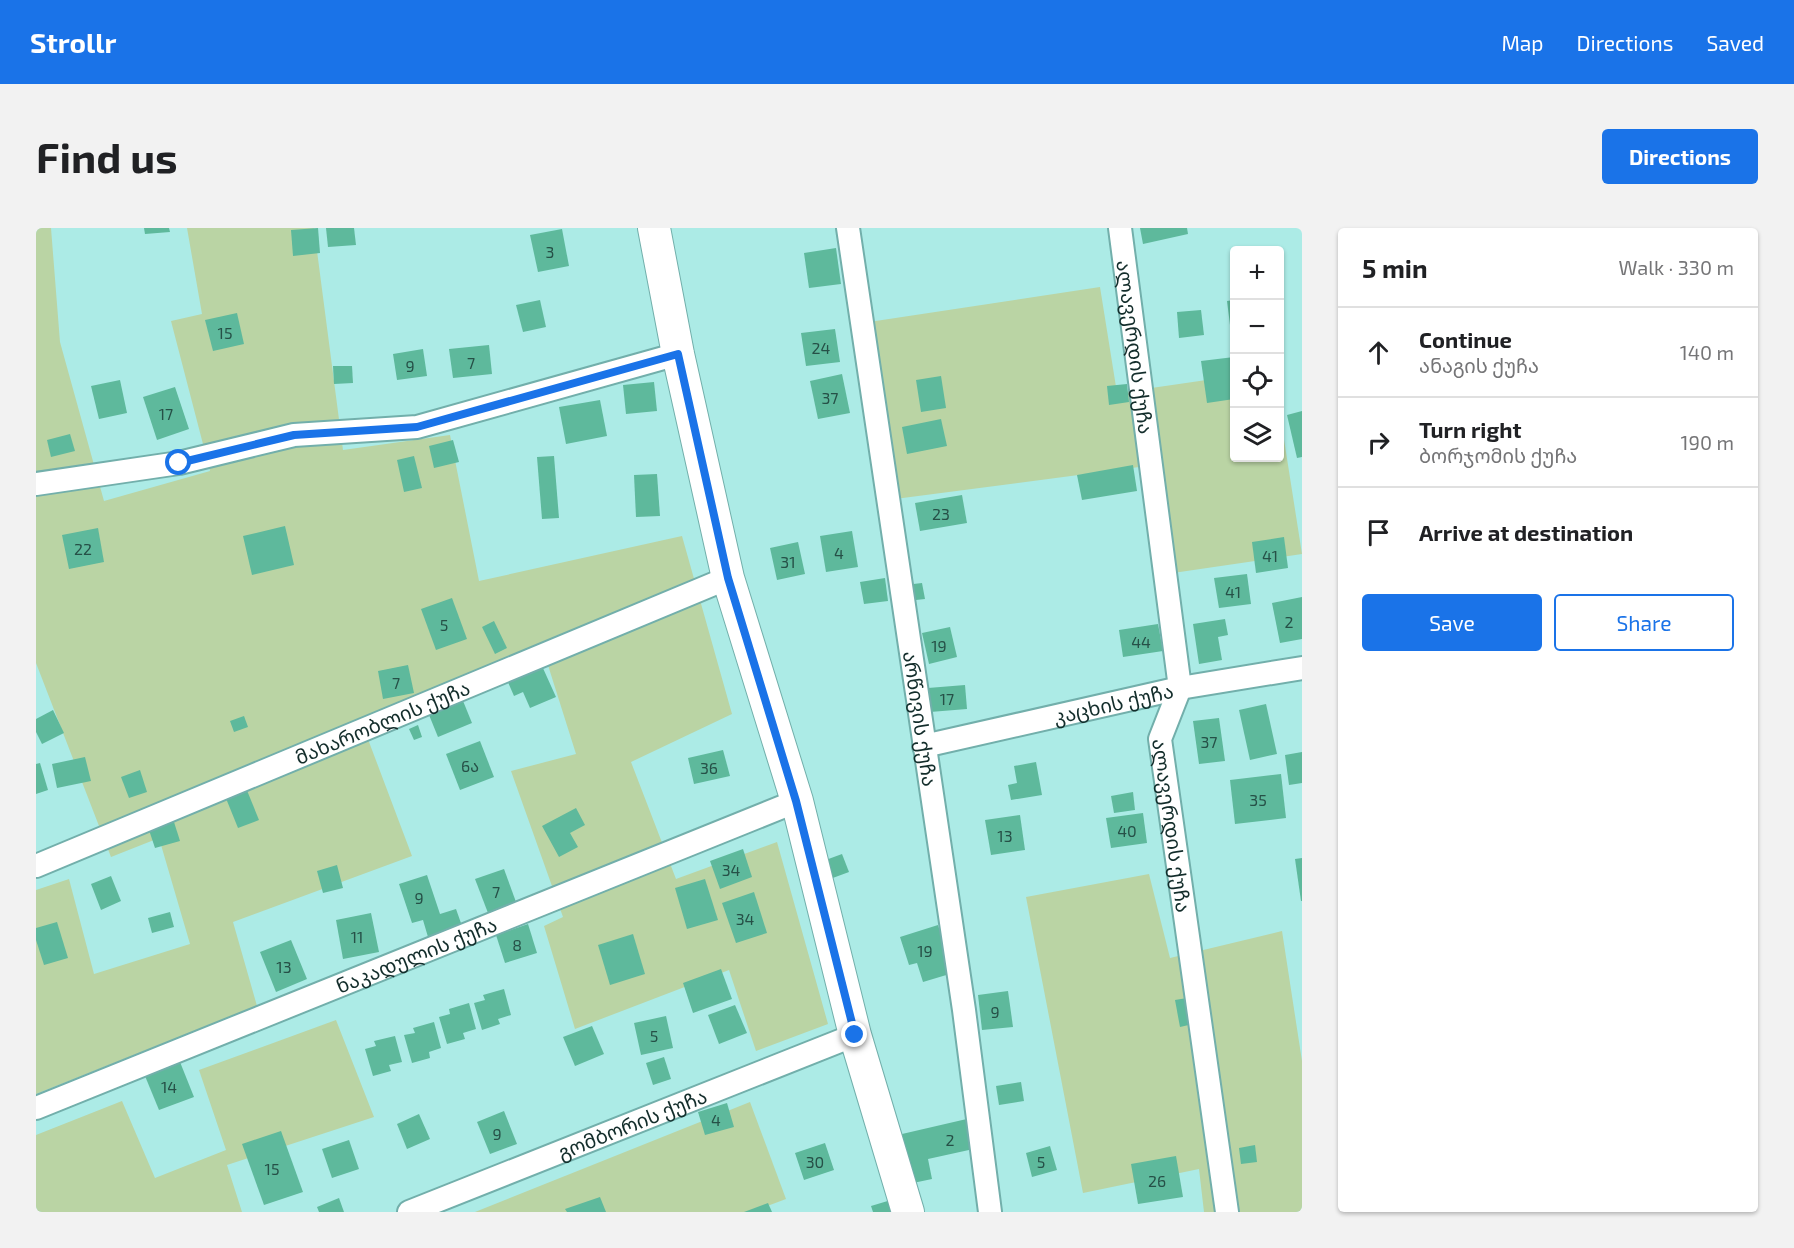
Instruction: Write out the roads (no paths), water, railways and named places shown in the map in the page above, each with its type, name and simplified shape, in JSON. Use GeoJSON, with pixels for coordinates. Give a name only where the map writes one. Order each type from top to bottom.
{"type":"FeatureCollection","features":[{"type":"Feature","properties":{"kind":"street"},"geometry":{"type":"LineString","coordinates":[[654,228],[678,354],[728,578],[796,801],[855,1035],[908,1212]]}},
{"type":"Feature","properties":{"kind":"street","name":"არწივის ქუჩა"},"geometry":{"type":"LineString","coordinates":[[848,228],[964,1010],[990,1212]]}},
{"type":"Feature","properties":{"kind":"street","name":"ალავერდის ქუჩა"},"geometry":{"type":"LineString","coordinates":[[1120,228],[1179,688],[1160,740],[1227,1212]]}},
{"type":"Feature","properties":{"kind":"street"},"geometry":{"type":"LineString","coordinates":[[36,484],[179,463],[294,435],[417,427],[678,354]]}},
{"type":"Feature","properties":{"kind":"street","name":"მახარობლის ქუჩა"},"geometry":{"type":"LineString","coordinates":[[36,866],[728,578]]}},
{"type":"Feature","properties":{"kind":"street","name":"კაცხის ქუჩა"},"geometry":{"type":"LineString","coordinates":[[924,746],[1179,688],[1302,668]]}},
{"type":"Feature","properties":{"kind":"street","name":"ნაკადულის ქუჩა"},"geometry":{"type":"LineString","coordinates":[[36,1108],[796,801]]}},
{"type":"Feature","properties":{"kind":"street","name":"გომბორის ქუჩა"},"geometry":{"type":"LineString","coordinates":[[410,1212],[855,1035]]}}]}
